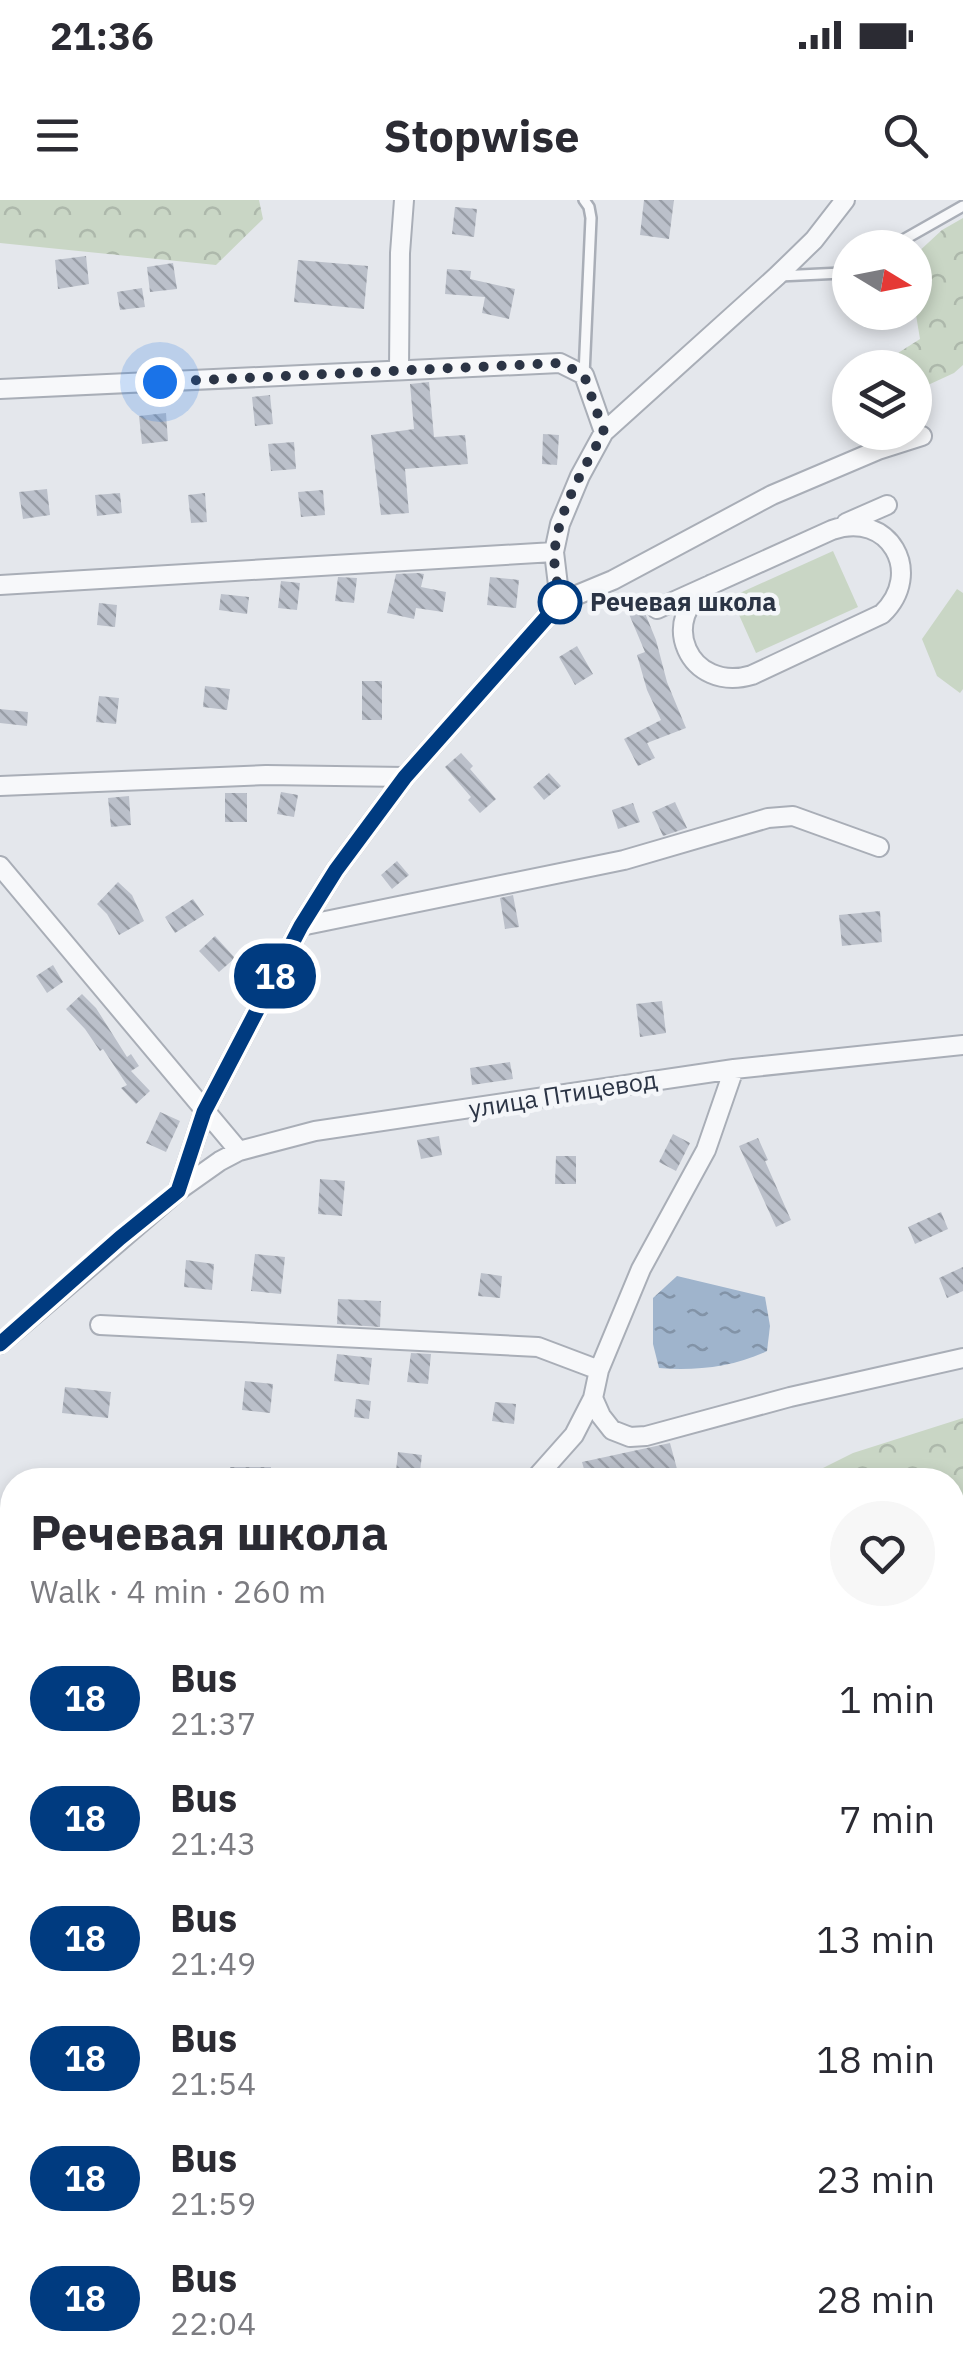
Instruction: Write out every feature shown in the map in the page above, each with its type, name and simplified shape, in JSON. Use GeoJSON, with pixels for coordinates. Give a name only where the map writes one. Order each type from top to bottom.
{"type":"FeatureCollection","features":[{"type":"Feature","properties":{"kind":"street"},"geometry":{"type":"LineString","coordinates":[[399,370],[404,200]]}},
{"type":"Feature","properties":{"kind":"street"},"geometry":{"type":"LineString","coordinates":[[560,602],[554,552],[560,524],[604,432],[777,276],[814,240],[845,200]]}},
{"type":"Feature","properties":{"kind":"street"},"geometry":{"type":"LineString","coordinates":[[0,389],[560,363],[584,375],[604,432]]}},
{"type":"Feature","properties":{"kind":"street"},"geometry":{"type":"LineString","coordinates":[[178,1191],[204,1112],[301,926],[336,870],[405,777],[560,602],[614,580],[772,496],[878,450]]}},
{"type":"Feature","properties":{"kind":"street"},"geometry":{"type":"LineString","coordinates":[[657,609],[887,505]]}},
{"type":"Feature","properties":{"kind":"street"},"geometry":{"type":"LineString","coordinates":[[712,584],[688,607],[682,628],[686,650],[700,668],[720,678],[752,675],[873,620],[897,598],[901,565],[892,545],[865,526],[832,530]]}},
{"type":"Feature","properties":{"kind":"street"},"geometry":{"type":"LineString","coordinates":[[0,585],[554,552]]}},
{"type":"Feature","properties":{"kind":"street"},"geometry":{"type":"LineString","coordinates":[[0,786],[266,775],[405,777]]}},
{"type":"Feature","properties":{"kind":"street"},"geometry":{"type":"LineString","coordinates":[[301,926],[624,860],[768,818],[793,816],[879,847]]}},
{"type":"Feature","properties":{"kind":"street"},"geometry":{"type":"LineString","coordinates":[[0,866],[239,1151]]}},
{"type":"Feature","properties":{"kind":"street","name":"улица Птицевод"},"geometry":{"type":"LineString","coordinates":[[0,1344],[178,1191],[239,1151],[315,1131],[734,1068],[963,1045]]}},
{"type":"Feature","properties":{"kind":"street"},"geometry":{"type":"LineString","coordinates":[[545,1468],[574,1435],[593,1398],[599,1370],[641,1269],[706,1150],[734,1068]]}},
{"type":"Feature","properties":{"kind":"street"},"geometry":{"type":"LineString","coordinates":[[100,1326],[538,1347],[599,1370]]}},
{"type":"Feature","properties":{"kind":"street"},"geometry":{"type":"LineString","coordinates":[[593,1398],[612,1430],[630,1437],[646,1436],[790,1397],[963,1358]]}},
{"type":"Feature","properties":{"kind":"lane"},"geometry":{"type":"LineString","coordinates":[[584,200],[590,207],[591,218],[584,375]]}},
{"type":"Feature","properties":{"kind":"lane"},"geometry":{"type":"LineString","coordinates":[[921,230],[963,206]]}},
{"type":"Feature","properties":{"kind":"lane"},"geometry":{"type":"LineString","coordinates":[[777,276],[832,273]]}},
{"type":"Feature","properties":{"kind":"green space"},"geometry":{"type":"Polygon","coordinates":[[[0,200],[259,200],[263,219],[216,265],[0,243],[0,200]]]}},
{"type":"Feature","properties":{"kind":"green space"},"geometry":{"type":"Polygon","coordinates":[[[963,218],[963,365],[932,383],[932,350],[903,350],[920,339],[918,330],[932,330],[932,239],[963,218]]]}},
{"type":"Feature","properties":{"kind":"green space"},"geometry":{"type":"Polygon","coordinates":[[[833,551],[858,607],[756,653],[731,597],[833,551]]]}},
{"type":"Feature","properties":{"kind":"green space"},"geometry":{"type":"Polygon","coordinates":[[[957,589],[963,593],[960,693],[937,676],[922,639],[957,589]]]}},
{"type":"Feature","properties":{"kind":"green space"},"geometry":{"type":"Polygon","coordinates":[[[963,1418],[963,1468],[823,1468],[853,1453],[963,1418]]]}},
{"type":"Feature","properties":{"kind":"water"},"geometry":{"type":"Polygon","coordinates":[[[677,1276],[765,1297],[770,1326],[767,1351],[714,1367],[659,1368],[653,1344],[653,1298],[677,1276]]]}},
{"type":"Feature","properties":{"kind":"building"},"geometry":{"type":"Polygon","coordinates":[[[644,200],[674,200],[669,239],[640,235],[644,200]]]}},
{"type":"Feature","properties":{"kind":"building"},"geometry":{"type":"Polygon","coordinates":[[[455,207],[477,209],[474,237],[452,234],[455,207]]]}},
{"type":"Feature","properties":{"kind":"building"},"geometry":{"type":"Polygon","coordinates":[[[86,256],[89,284],[58,289],[55,260],[86,256]]]}},
{"type":"Feature","properties":{"kind":"building"},"geometry":{"type":"Polygon","coordinates":[[[298,260],[368,266],[364,309],[294,302],[298,260]]]}},
{"type":"Feature","properties":{"kind":"building"},"geometry":{"type":"Polygon","coordinates":[[[173,263],[177,289],[150,292],[147,267],[173,263]]]}},
{"type":"Feature","properties":{"kind":"building"},"geometry":{"type":"Polygon","coordinates":[[[447,269],[471,271],[470,279],[515,289],[509,319],[482,313],[485,297],[445,294],[447,269]]]}},
{"type":"Feature","properties":{"kind":"building"},"geometry":{"type":"Polygon","coordinates":[[[142,288],[145,307],[120,310],[117,292],[142,288]]]}},
{"type":"Feature","properties":{"kind":"building"},"geometry":{"type":"Polygon","coordinates":[[[429,382],[434,437],[465,435],[468,464],[405,469],[409,513],[381,515],[371,435],[414,429],[410,384],[429,382]]]}},
{"type":"Feature","properties":{"kind":"building"},"geometry":{"type":"Polygon","coordinates":[[[270,395],[273,424],[255,426],[252,397],[270,395]]]}},
{"type":"Feature","properties":{"kind":"building"},"geometry":{"type":"Polygon","coordinates":[[[166,413],[168,441],[142,444],[139,416],[166,413]]]}},
{"type":"Feature","properties":{"kind":"building"},"geometry":{"type":"Polygon","coordinates":[[[543,434],[559,435],[557,465],[542,464],[543,434]]]}},
{"type":"Feature","properties":{"kind":"building"},"geometry":{"type":"Polygon","coordinates":[[[294,442],[296,469],[271,471],[268,444],[294,442]]]}},
{"type":"Feature","properties":{"kind":"building"},"geometry":{"type":"Polygon","coordinates":[[[47,489],[50,515],[23,519],[19,492],[47,489]]]}},
{"type":"Feature","properties":{"kind":"building"},"geometry":{"type":"Polygon","coordinates":[[[323,490],[325,515],[301,517],[298,492],[323,490]]]}},
{"type":"Feature","properties":{"kind":"building"},"geometry":{"type":"Polygon","coordinates":[[[120,493],[122,513],[97,516],[95,495],[120,493]]]}},
{"type":"Feature","properties":{"kind":"building"},"geometry":{"type":"Polygon","coordinates":[[[205,493],[207,522],[191,523],[188,495],[205,493]]]}},
{"type":"Feature","properties":{"kind":"building"},"geometry":{"type":"Polygon","coordinates":[[[396,574],[424,574],[421,587],[446,592],[443,612],[416,608],[414,619],[387,613],[396,574]]]}},
{"type":"Feature","properties":{"kind":"building"},"geometry":{"type":"Polygon","coordinates":[[[338,577],[357,578],[354,603],[335,601],[338,577]]]}},
{"type":"Feature","properties":{"kind":"building"},"geometry":{"type":"Polygon","coordinates":[[[490,577],[519,580],[516,608],[487,605],[490,577]]]}},
{"type":"Feature","properties":{"kind":"building"},"geometry":{"type":"Polygon","coordinates":[[[281,581],[300,583],[297,610],[278,608],[281,581]]]}},
{"type":"Feature","properties":{"kind":"building"},"geometry":{"type":"Polygon","coordinates":[[[221,594],[249,597],[247,614],[219,610],[221,594]]]}},
{"type":"Feature","properties":{"kind":"building"},"geometry":{"type":"Polygon","coordinates":[[[640,601],[686,728],[647,743],[655,758],[638,766],[624,739],[661,720],[637,655],[645,652],[626,607],[640,601]]]}},
{"type":"Feature","properties":{"kind":"building"},"geometry":{"type":"Polygon","coordinates":[[[99,603],[117,605],[115,627],[97,625],[99,603]]]}},
{"type":"Feature","properties":{"kind":"building"},"geometry":{"type":"Polygon","coordinates":[[[577,646],[593,674],[575,685],[559,657],[577,646]]]}},
{"type":"Feature","properties":{"kind":"building"},"geometry":{"type":"Polygon","coordinates":[[[362,681],[382,681],[382,720],[362,720],[362,681]]]}},
{"type":"Feature","properties":{"kind":"building"},"geometry":{"type":"Polygon","coordinates":[[[205,686],[230,689],[227,710],[203,707],[205,686]]]}},
{"type":"Feature","properties":{"kind":"building"},"geometry":{"type":"Polygon","coordinates":[[[99,696],[119,698],[116,724],[96,722],[99,696]]]}},
{"type":"Feature","properties":{"kind":"building"},"geometry":{"type":"Polygon","coordinates":[[[0,709],[28,712],[27,726],[0,723],[0,709]]]}},
{"type":"Feature","properties":{"kind":"building"},"geometry":{"type":"Polygon","coordinates":[[[461,753],[496,799],[480,813],[445,767],[461,753]]]}},
{"type":"Feature","properties":{"kind":"building"},"geometry":{"type":"Polygon","coordinates":[[[549,773],[561,786],[544,800],[533,787],[549,773]]]}},
{"type":"Feature","properties":{"kind":"building"},"geometry":{"type":"Polygon","coordinates":[[[281,792],[298,795],[294,817],[277,814],[281,792]]]}},
{"type":"Feature","properties":{"kind":"building"},"geometry":{"type":"Polygon","coordinates":[[[225,793],[247,793],[247,822],[225,822],[225,793]]]}},
{"type":"Feature","properties":{"kind":"building"},"geometry":{"type":"Polygon","coordinates":[[[129,796],[131,825],[111,827],[108,798],[129,796]]]}},
{"type":"Feature","properties":{"kind":"building"},"geometry":{"type":"Polygon","coordinates":[[[675,802],[687,828],[663,836],[652,812],[675,802]]]}},
{"type":"Feature","properties":{"kind":"building"},"geometry":{"type":"Polygon","coordinates":[[[633,803],[640,822],[618,829],[612,810],[633,803]]]}},
{"type":"Feature","properties":{"kind":"building"},"geometry":{"type":"Polygon","coordinates":[[[397,861],[409,875],[392,889],[381,875],[397,861]]]}},
{"type":"Feature","properties":{"kind":"building"},"geometry":{"type":"Polygon","coordinates":[[[118,882],[132,895],[144,921],[119,935],[97,904],[118,882]]]}},
{"type":"Feature","properties":{"kind":"building"},"geometry":{"type":"Polygon","coordinates":[[[513,895],[519,927],[505,929],[500,898],[513,895]]]}},
{"type":"Feature","properties":{"kind":"building"},"geometry":{"type":"Polygon","coordinates":[[[193,899],[204,915],[175,933],[165,917],[193,899]]]}},
{"type":"Feature","properties":{"kind":"building"},"geometry":{"type":"Polygon","coordinates":[[[880,911],[882,942],[842,946],[839,915],[880,911]]]}},
{"type":"Feature","properties":{"kind":"building"},"geometry":{"type":"Polygon","coordinates":[[[215,936],[235,958],[219,972],[199,951],[215,936]]]}},
{"type":"Feature","properties":{"kind":"building"},"geometry":{"type":"Polygon","coordinates":[[[53,965],[63,982],[47,993],[36,976],[53,965]]]}},
{"type":"Feature","properties":{"kind":"building"},"geometry":{"type":"Polygon","coordinates":[[[82,994],[96,1008],[127,1057],[131,1054],[139,1066],[131,1071],[150,1091],[136,1104],[121,1088],[127,1085],[103,1049],[100,1051],[66,1009],[82,994]]]}},
{"type":"Feature","properties":{"kind":"building"},"geometry":{"type":"Polygon","coordinates":[[[662,1001],[666,1033],[640,1037],[636,1004],[662,1001]]]}},
{"type":"Feature","properties":{"kind":"building"},"geometry":{"type":"Polygon","coordinates":[[[510,1062],[513,1079],[472,1085],[470,1068],[510,1062]]]}},
{"type":"Feature","properties":{"kind":"building"},"geometry":{"type":"Polygon","coordinates":[[[160,1112],[180,1121],[166,1152],[146,1143],[160,1112]]]}},
{"type":"Feature","properties":{"kind":"building"},"geometry":{"type":"Polygon","coordinates":[[[673,1134],[690,1143],[676,1171],[659,1162],[673,1134]]]}},
{"type":"Feature","properties":{"kind":"building"},"geometry":{"type":"Polygon","coordinates":[[[439,1136],[442,1155],[421,1159],[417,1140],[439,1136]]]}},
{"type":"Feature","properties":{"kind":"building"},"geometry":{"type":"Polygon","coordinates":[[[758,1138],[791,1220],[776,1227],[739,1146],[758,1138]]]}},
{"type":"Feature","properties":{"kind":"building"},"geometry":{"type":"Polygon","coordinates":[[[556,1156],[576,1156],[576,1184],[555,1184],[556,1156]]]}},
{"type":"Feature","properties":{"kind":"building"},"geometry":{"type":"Polygon","coordinates":[[[320,1179],[345,1181],[342,1216],[318,1214],[320,1179]]]}},
{"type":"Feature","properties":{"kind":"building"},"geometry":{"type":"Polygon","coordinates":[[[941,1212],[948,1229],[915,1244],[908,1227],[941,1212]]]}},
{"type":"Feature","properties":{"kind":"building"},"geometry":{"type":"Polygon","coordinates":[[[255,1254],[285,1257],[281,1294],[251,1291],[255,1254]]]}},
{"type":"Feature","properties":{"kind":"building"},"geometry":{"type":"Polygon","coordinates":[[[186,1260],[214,1264],[212,1290],[184,1287],[186,1260]]]}},
{"type":"Feature","properties":{"kind":"building"},"geometry":{"type":"Polygon","coordinates":[[[963,1267],[963,1291],[947,1298],[939,1278],[963,1267]]]}},
{"type":"Feature","properties":{"kind":"building"},"geometry":{"type":"Polygon","coordinates":[[[481,1273],[502,1276],[500,1298],[478,1296],[481,1273]]]}},
{"type":"Feature","properties":{"kind":"building"},"geometry":{"type":"Polygon","coordinates":[[[338,1299],[381,1301],[380,1327],[337,1324],[338,1299]]]}},
{"type":"Feature","properties":{"kind":"building"},"geometry":{"type":"Polygon","coordinates":[[[411,1353],[431,1354],[428,1384],[407,1382],[411,1353]]]}},
{"type":"Feature","properties":{"kind":"building"},"geometry":{"type":"Polygon","coordinates":[[[337,1354],[372,1358],[369,1385],[334,1381],[337,1354]]]}},
{"type":"Feature","properties":{"kind":"building"},"geometry":{"type":"Polygon","coordinates":[[[245,1381],[273,1384],[270,1413],[242,1410],[245,1381]]]}},
{"type":"Feature","properties":{"kind":"building"},"geometry":{"type":"Polygon","coordinates":[[[65,1387],[111,1392],[108,1418],[62,1413],[65,1387]]]}},
{"type":"Feature","properties":{"kind":"building"},"geometry":{"type":"Polygon","coordinates":[[[356,1399],[371,1401],[369,1419],[354,1417],[356,1399]]]}},
{"type":"Feature","properties":{"kind":"building"},"geometry":{"type":"Polygon","coordinates":[[[495,1402],[516,1404],[514,1424],[492,1421],[495,1402]]]}},
{"type":"Feature","properties":{"kind":"building"},"geometry":{"type":"Polygon","coordinates":[[[670,1443],[677,1468],[584,1468],[582,1462],[670,1443]]]}},
{"type":"Feature","properties":{"kind":"building"},"geometry":{"type":"Polygon","coordinates":[[[398,1452],[422,1455],[420,1468],[396,1468],[398,1452]]]}},
{"type":"Feature","properties":{"kind":"bus line","name":"18"},"geometry":{"type":"LineString","coordinates":[[0,1344],[178,1191],[204,1112],[301,926],[336,870],[405,777],[560,602]]}},
{"type":"Feature","properties":{"kind":"place","name":"Речевая школа"},"geometry":{"type":"Point","coordinates":[560,602]}},
{"type":"Feature","properties":{"kind":"route"},"geometry":{"type":"LineString","coordinates":[[160,382],[560,363],[584,375],[604,432],[560,524],[554,552],[560,602]]}}]}
